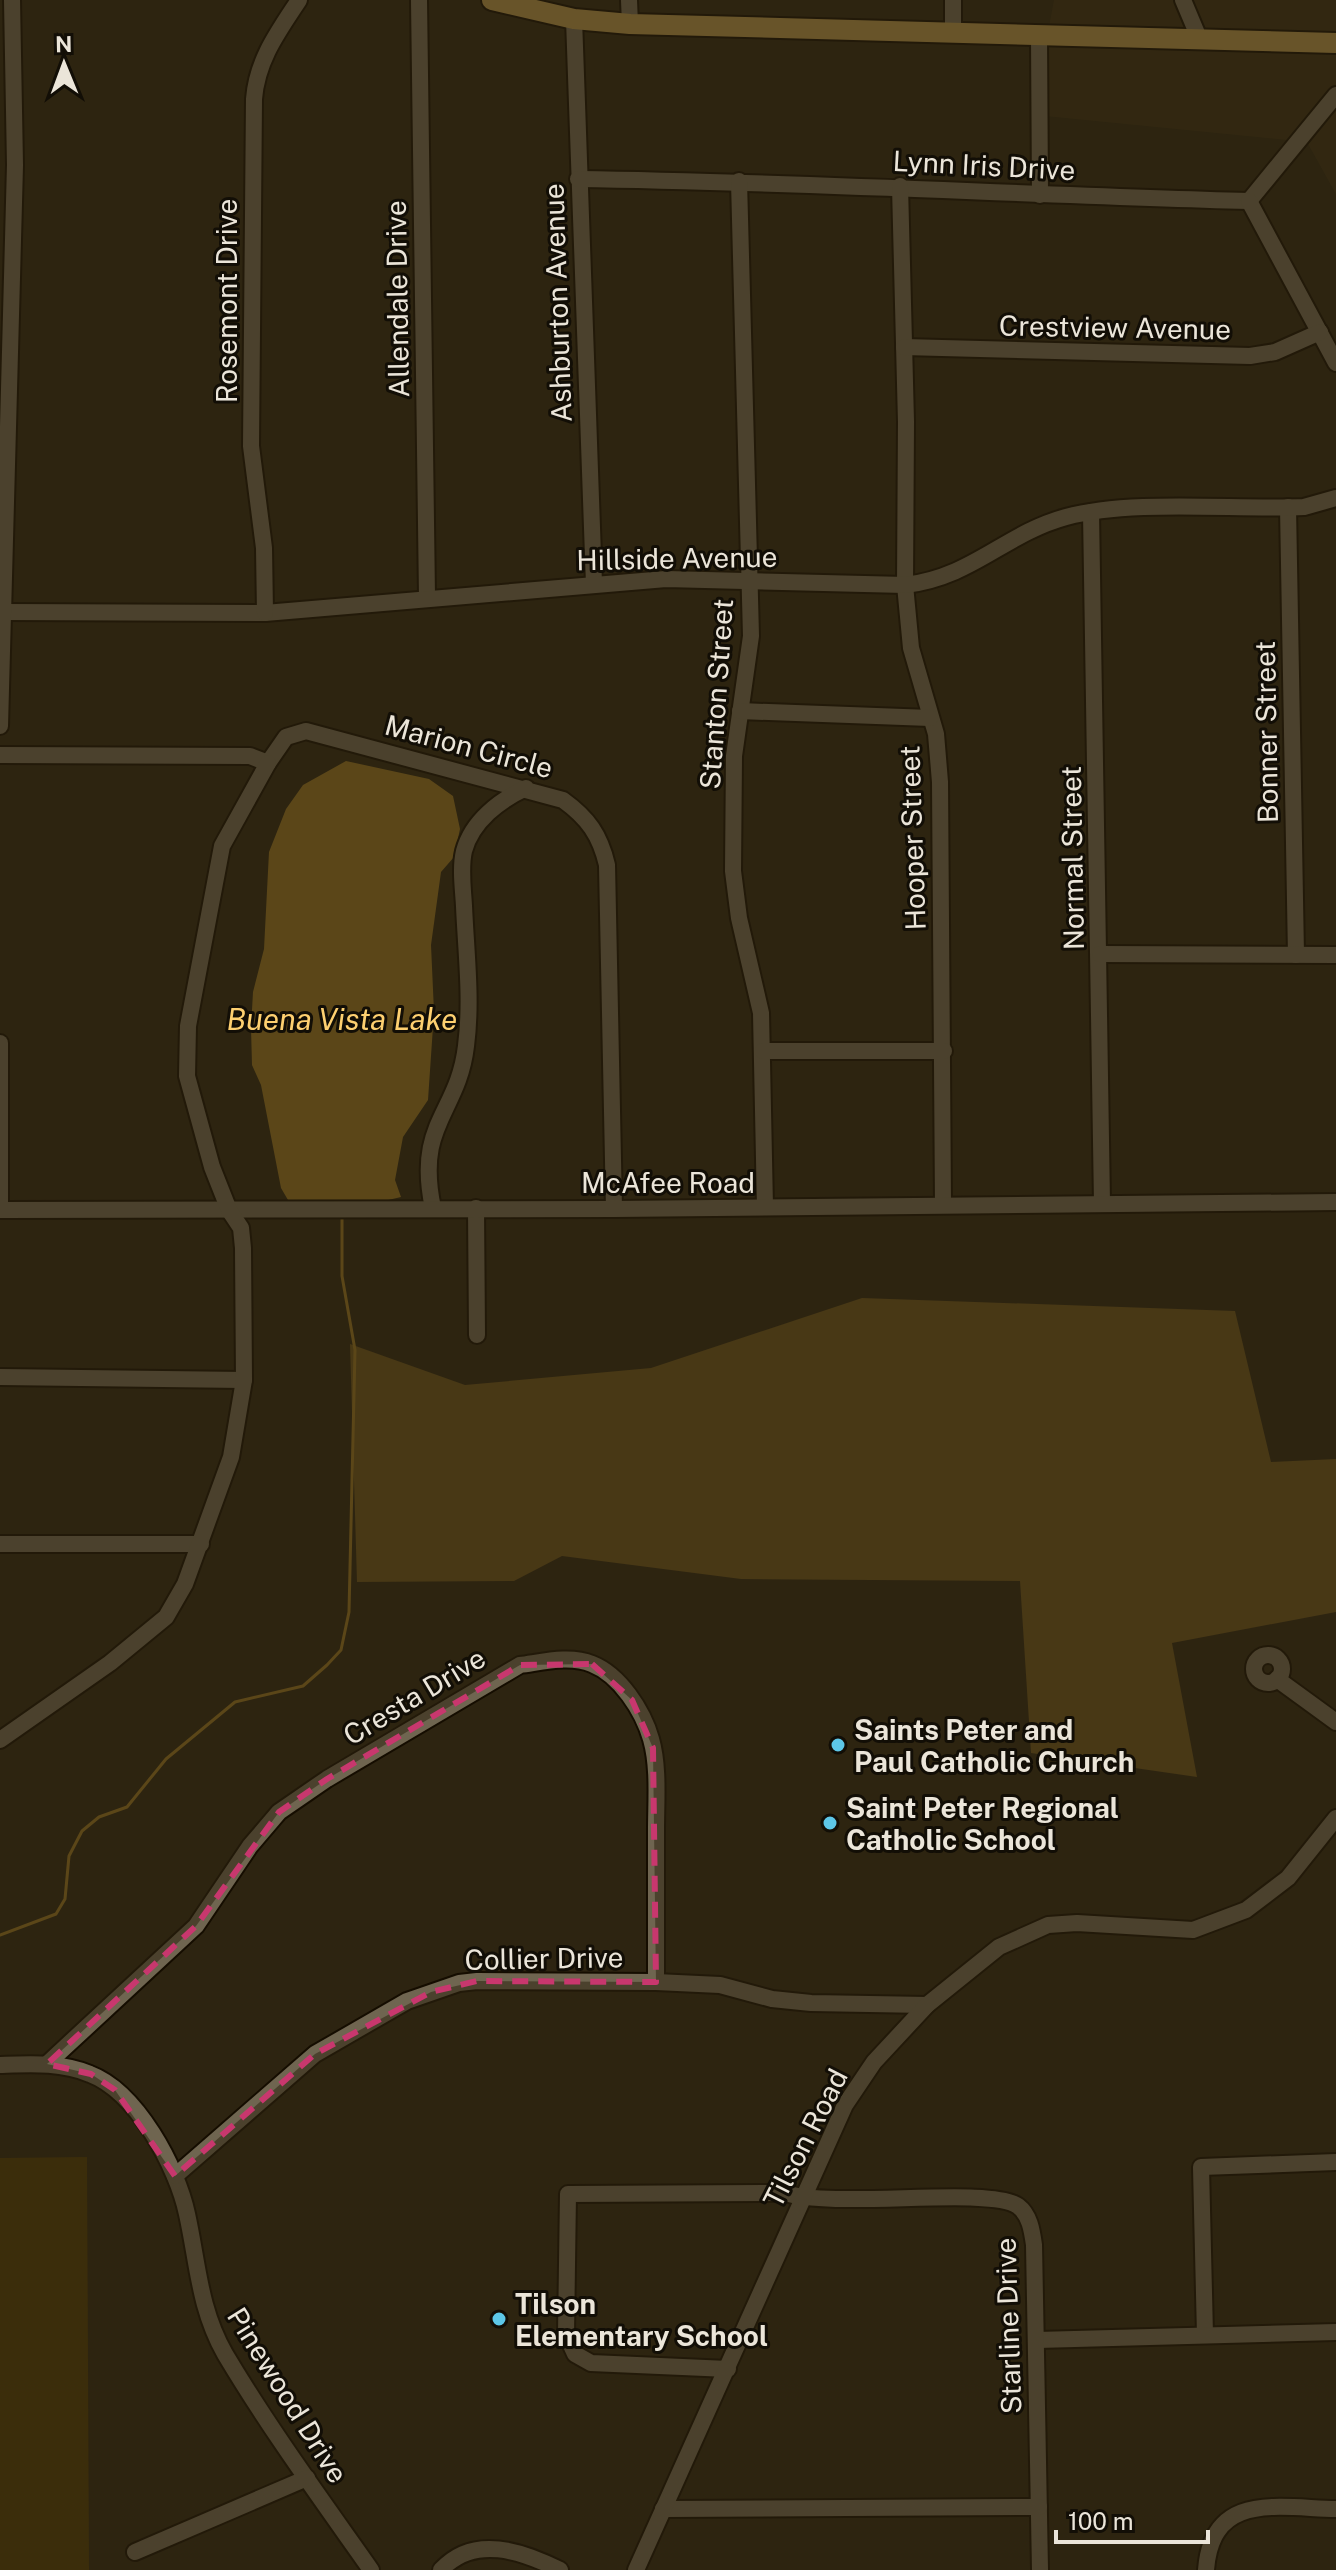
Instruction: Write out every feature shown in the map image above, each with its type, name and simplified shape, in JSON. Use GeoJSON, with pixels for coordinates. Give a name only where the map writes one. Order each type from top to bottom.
{"type":"FeatureCollection","features":[{"type":"Feature","properties":{"kind":"main road"},"geometry":{"type":"LineString","coordinates":[[492,0],[574,19],[630,24],[1336,43]]}},
{"type":"Feature","properties":{"kind":"street"},"geometry":{"type":"LineString","coordinates":[[0,726],[4,359],[15,165],[12,0]]}},
{"type":"Feature","properties":{"kind":"street","name":"Rosemont Drive"},"geometry":{"type":"LineString","coordinates":[[265,613],[264,548],[251,446],[255,76],[270,44],[299,0]]}},
{"type":"Feature","properties":{"kind":"street","name":"Allendale Drive"},"geometry":{"type":"LineString","coordinates":[[419,0],[427,597]]}},
{"type":"Feature","properties":{"kind":"street"},"geometry":{"type":"LineString","coordinates":[[629,0],[630,24]]}},
{"type":"Feature","properties":{"kind":"street"},"geometry":{"type":"LineString","coordinates":[[953,0],[953,34]]}},
{"type":"Feature","properties":{"kind":"street"},"geometry":{"type":"LineString","coordinates":[[1183,0],[1199,38]]}},
{"type":"Feature","properties":{"kind":"street","name":"Ashburton Avenue"},"geometry":{"type":"LineString","coordinates":[[574,19],[594,584]]}},
{"type":"Feature","properties":{"kind":"street"},"geometry":{"type":"LineString","coordinates":[[1039,36],[1040,195]]}},
{"type":"Feature","properties":{"kind":"street"},"geometry":{"type":"LineString","coordinates":[[1336,95],[1249,201],[1336,363]]}},
{"type":"Feature","properties":{"kind":"street","name":"Lynn Iris Drive"},"geometry":{"type":"LineString","coordinates":[[578,179],[900,186],[1040,195],[1249,201]]}},
{"type":"Feature","properties":{"kind":"street","name":"Stanton Street"},"geometry":{"type":"LineString","coordinates":[[739,181],[751,636],[734,756],[733,871],[739,918],[761,1013],[765,1207]]}},
{"type":"Feature","properties":{"kind":"street","name":"Hooper Street"},"geometry":{"type":"LineString","coordinates":[[900,186],[905,585],[911,648],[936,734],[940,782],[943,1204]]}},
{"type":"Feature","properties":{"kind":"street","name":"Crestview Avenue"},"geometry":{"type":"LineString","coordinates":[[904,347],[1250,356],[1275,352],[1320,332]]}},
{"type":"Feature","properties":{"kind":"street","name":"Hillside Avenue"},"geometry":{"type":"LineString","coordinates":[[3,612],[265,613],[666,579],[905,585],[936,582],[970,567],[1006,543],[1042,526],[1091,512],[1288,507],[1336,498]]}},
{"type":"Feature","properties":{"kind":"street","name":"Bonner Street"},"geometry":{"type":"LineString","coordinates":[[1288,507],[1296,955]]}},
{"type":"Feature","properties":{"kind":"street","name":"Normal Street"},"geometry":{"type":"LineString","coordinates":[[1091,512],[1102,1203]]}},
{"type":"Feature","properties":{"kind":"street"},"geometry":{"type":"LineString","coordinates":[[740,711],[930,718]]}},
{"type":"Feature","properties":{"kind":"street","name":"Marion Circle"},"geometry":{"type":"LineString","coordinates":[[0,1740],[110,1663],[166,1617],[201,1544],[231,1457],[244,1380],[243,1248],[241,1228],[229,1210],[187,1076],[188,1026],[222,846],[286,737],[306,731],[526,788],[563,800],[584,815],[600,840],[607,865],[614,1209]]}},
{"type":"Feature","properties":{"kind":"street"},"geometry":{"type":"LineString","coordinates":[[0,755],[250,756],[268,763]]}},
{"type":"Feature","properties":{"kind":"street"},"geometry":{"type":"LineString","coordinates":[[433,1208],[427,1181],[429,1145],[463,1065],[468,1030],[464,853],[479,822],[526,788]]}},
{"type":"Feature","properties":{"kind":"street"},"geometry":{"type":"LineString","coordinates":[[1100,954],[1336,955]]}},
{"type":"Feature","properties":{"kind":"street"},"geometry":{"type":"LineString","coordinates":[[0,1043],[0,1210]]}},
{"type":"Feature","properties":{"kind":"street"},"geometry":{"type":"LineString","coordinates":[[763,1051],[944,1051]]}},
{"type":"Feature","properties":{"kind":"street","name":"McAfee Road"},"geometry":{"type":"LineString","coordinates":[[0,1210],[614,1209],[1336,1202]]}},
{"type":"Feature","properties":{"kind":"street"},"geometry":{"type":"LineString","coordinates":[[476,1208],[477,1335]]}},
{"type":"Feature","properties":{"kind":"street"},"geometry":{"type":"LineString","coordinates":[[0,1377],[244,1380]]}},
{"type":"Feature","properties":{"kind":"street"},"geometry":{"type":"LineString","coordinates":[[0,1544],[201,1544]]}},
{"type":"Feature","properties":{"kind":"street","name":"Cresta Drive"},"geometry":{"type":"LineString","coordinates":[[47,2064],[196,1926],[250,1846],[279,1812],[327,1779],[520,1665],[557,1660],[592,1664],[602,1669],[632,1700],[646,1723],[653,1748],[656,1802],[656,1982]]}},
{"type":"Feature","properties":{"kind":"street"},"geometry":{"type":"LineString","coordinates":[[1277,1679],[1336,1722]]}},
{"type":"Feature","properties":{"kind":"street","name":"Tilson Road"},"geometry":{"type":"LineString","coordinates":[[636,2570],[845,2105],[874,2062],[927,2005],[999,1947],[1048,1925],[1077,1923],[1193,1930],[1246,1910],[1288,1878],[1336,1818]]}},
{"type":"Feature","properties":{"kind":"street","name":"Collier Drive"},"geometry":{"type":"LineString","coordinates":[[175,2176],[315,2054],[381,2014],[431,1992],[477,1981],[720,1985],[811,2003],[927,2005]]}},
{"type":"Feature","properties":{"kind":"street","name":"Pinewood Drive"},"geometry":{"type":"LineString","coordinates":[[0,2065],[47,2064],[91,2074],[115,2090],[148,2128],[175,2176],[188,2216],[195,2273],[206,2313],[226,2355],[371,2570]]}},
{"type":"Feature","properties":{"kind":"street"},"geometry":{"type":"LineString","coordinates":[[1205,2335],[1199,2171],[1205,2166],[1336,2162]]}},
{"type":"Feature","properties":{"kind":"street","name":"Starline Drive"},"geometry":{"type":"LineString","coordinates":[[728,2369],[591,2363],[575,2354],[566,2334],[568,2194],[785,2193],[801,2198],[994,2199],[1018,2206],[1032,2230],[1037,2340],[1040,2570]]}},
{"type":"Feature","properties":{"kind":"street"},"geometry":{"type":"LineString","coordinates":[[1037,2340],[1336,2332]]}},
{"type":"Feature","properties":{"kind":"street"},"geometry":{"type":"LineString","coordinates":[[135,2552],[307,2478]]}},
{"type":"Feature","properties":{"kind":"street"},"geometry":{"type":"LineString","coordinates":[[663,2509],[1039,2507]]}},
{"type":"Feature","properties":{"kind":"street"},"geometry":{"type":"LineString","coordinates":[[1206,2570],[1211,2543],[1218,2528],[1240,2511],[1336,2509]]}},
{"type":"Feature","properties":{"kind":"street"},"geometry":{"type":"LineString","coordinates":[[441,2570],[461,2555],[491,2548],[535,2557],[560,2570]]}},
{"type":"Feature","properties":{"kind":"highlighted area"},"geometry":{"type":"Polygon","coordinates":[[[592,1664],[632,1700],[653,1748],[656,1982],[477,1981],[431,1992],[315,2054],[175,2176],[115,2090],[91,2074],[47,2064],[196,1926],[279,1812],[327,1779],[520,1665],[592,1664]]]}},
{"type":"Feature","properties":{"kind":"shaded area"},"geometry":{"type":"Polygon","coordinates":[[[1054,0],[1336,0],[1336,194],[1307,142],[1045,116],[1048,32],[1054,0]]]}},
{"type":"Feature","properties":{"kind":"shaded area"},"geometry":{"type":"Polygon","coordinates":[[[862,1298],[1235,1311],[1271,1462],[1336,1459],[1336,1612],[1172,1643],[1197,1777],[1031,1753],[1020,1581],[741,1579],[562,1556],[514,1581],[357,1582],[350,1344],[465,1385],[651,1368],[862,1298]]]}},
{"type":"Feature","properties":{"kind":"shaded area"},"geometry":{"type":"Polygon","coordinates":[[[87,2157],[89,2570],[0,2570],[0,2158],[87,2157]]]}},
{"type":"Feature","properties":{"kind":"water","name":"Buena Vista Lake"},"geometry":{"type":"Polygon","coordinates":[[[346,761],[429,779],[453,796],[460,829],[454,857],[441,872],[431,945],[434,1012],[428,1100],[403,1137],[395,1180],[401,1197],[384,1201],[288,1200],[281,1188],[261,1085],[252,1065],[253,992],[264,949],[269,852],[286,809],[303,785],[346,761]]]}},
{"type":"Feature","properties":{"kind":"waterway"},"geometry":{"type":"LineString","coordinates":[[0,1935],[56,1914],[65,1899],[69,1856],[82,1831],[99,1817],[127,1807],[166,1759],[235,1702],[303,1686],[341,1650],[349,1612],[355,1350],[342,1276],[342,1214]]}},
{"type":"Feature","properties":{"kind":"place","name":"Saints Peter and Paul Catholic Church"},"geometry":{"type":"Point","coordinates":[838,1745]}},
{"type":"Feature","properties":{"kind":"place","name":"Saint Peter Regional Catholic School"},"geometry":{"type":"Point","coordinates":[830,1823]}},
{"type":"Feature","properties":{"kind":"place","name":"Tilson Elementary School"},"geometry":{"type":"Point","coordinates":[499,2319]}}]}
